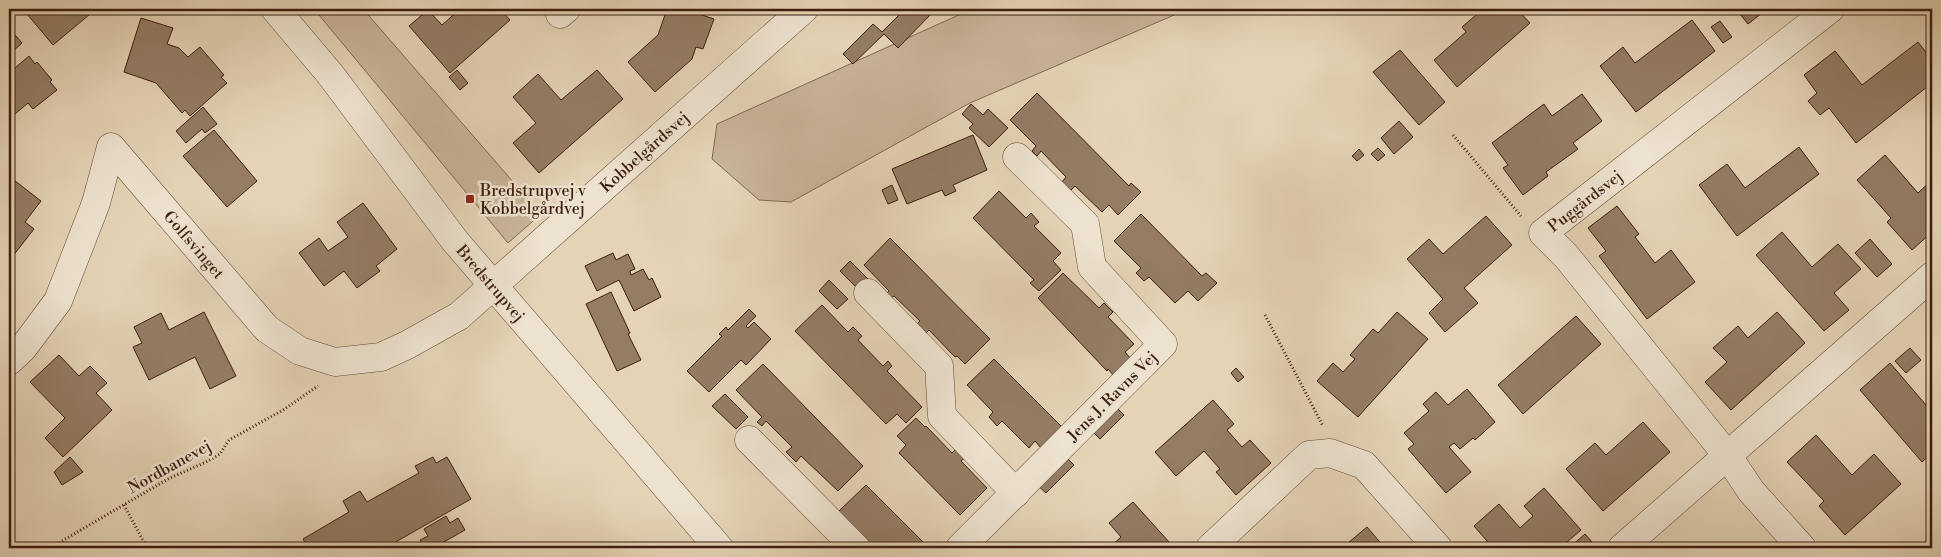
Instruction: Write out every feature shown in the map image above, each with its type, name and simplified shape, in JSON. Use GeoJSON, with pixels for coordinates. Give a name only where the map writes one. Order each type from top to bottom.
{"type":"FeatureCollection","features":[{"type":"Feature","properties":{"kind":"street","name":"Bredstrupvej"},"geometry":{"type":"LineString","coordinates":[[275,9],[330,74],[455,241],[719,548]]}},
{"type":"Feature","properties":{"kind":"street","name":"Puggårdsvej"},"geometry":{"type":"LineString","coordinates":[[1802,548],[1750,491],[1727,455],[1566,256],[1543,232],[1830,9]]}},
{"type":"Feature","properties":{"kind":"street","name":"Kobbelgårdsvej"},"geometry":{"type":"LineString","coordinates":[[494,286],[795,12]]}},
{"type":"Feature","properties":{"kind":"street","name":"Golfsvinget"},"geometry":{"type":"LineString","coordinates":[[9,361],[23,348],[58,301],[96,203],[111,147],[267,329],[300,351],[335,362],[381,358],[408,346],[459,316],[494,286]]}},
{"type":"Feature","properties":{"kind":"street","name":"Jens J. Ravns Vej"},"geometry":{"type":"LineString","coordinates":[[960,548],[1163,344],[1092,266],[1085,224],[1017,157]]}},
{"type":"Feature","properties":{"kind":"street"},"geometry":{"type":"LineString","coordinates":[[1622,548],[1932,276]]}},
{"type":"Feature","properties":{"kind":"street"},"geometry":{"type":"LineString","coordinates":[[868,293],[940,366],[942,416],[1016,493]]}},
{"type":"Feature","properties":{"kind":"street"},"geometry":{"type":"LineString","coordinates":[[749,440],[856,548]]}},
{"type":"Feature","properties":{"kind":"street"},"geometry":{"type":"LineString","coordinates":[[1210,548],[1309,455],[1330,453],[1364,465],[1438,548]]}},
{"type":"Feature","properties":{"kind":"path"},"geometry":{"type":"LineString","coordinates":[[1453,135],[1530,227],[1543,232]]}},
{"type":"Feature","properties":{"kind":"path"},"geometry":{"type":"LineString","coordinates":[[1265,315],[1329,438],[1330,453]]}},
{"type":"Feature","properties":{"kind":"path","name":"Nordbanevej"},"geometry":{"type":"LineString","coordinates":[[50,548],[168,479],[220,454],[228,440],[283,410],[336,374],[335,362]]}},
{"type":"Feature","properties":{"kind":"path"},"geometry":{"type":"LineString","coordinates":[[124,505],[147,548]]}},
{"type":"Feature","properties":{"kind":"shaded area"},"geometry":{"type":"Polygon","coordinates":[[[314,9],[363,9],[541,214],[508,243],[314,9]]]}},
{"type":"Feature","properties":{"kind":"shaded area"},"geometry":{"type":"Polygon","coordinates":[[[972,9],[1188,9],[970,103],[791,202],[759,200],[712,159],[717,124],[972,9]]]}},
{"type":"Feature","properties":{"kind":"building"},"geometry":{"type":"Polygon","coordinates":[[[34,9],[96,9],[53,45],[27,14],[34,9]]]}},
{"type":"Feature","properties":{"kind":"building"},"geometry":{"type":"Polygon","coordinates":[[[460,9],[500,9],[510,20],[450,73],[409,26],[428,10],[442,25],[460,9]]]}},
{"type":"Feature","properties":{"kind":"building"},"geometry":{"type":"Polygon","coordinates":[[[667,9],[684,9],[714,19],[703,49],[696,47],[692,59],[655,92],[628,62],[658,35],[667,9]]]}},
{"type":"Feature","properties":{"kind":"building"},"geometry":{"type":"Polygon","coordinates":[[[893,9],[932,9],[934,11],[898,48],[884,34],[853,64],[843,54],[873,24],[882,32],[899,15],[893,9]]]}},
{"type":"Feature","properties":{"kind":"building"},"geometry":{"type":"Polygon","coordinates":[[[1483,9],[1517,9],[1530,23],[1457,87],[1434,60],[1466,32],[1462,27],[1483,9]]]}},
{"type":"Feature","properties":{"kind":"building"},"geometry":{"type":"Polygon","coordinates":[[[1736,9],[1767,9],[1748,24],[1736,9]]]}},
{"type":"Feature","properties":{"kind":"building"},"geometry":{"type":"Polygon","coordinates":[[[141,18],[173,28],[167,44],[179,48],[188,57],[200,47],[224,75],[221,77],[227,83],[190,116],[185,110],[182,113],[156,83],[124,72],[141,18]]]}},
{"type":"Feature","properties":{"kind":"building"},"geometry":{"type":"Polygon","coordinates":[[[1692,20],[1715,51],[1636,112],[1600,66],[1623,47],[1635,63],[1692,20]]]}},
{"type":"Feature","properties":{"kind":"building"},"geometry":{"type":"Polygon","coordinates":[[[1720,21],[1732,37],[1723,43],[1711,27],[1720,21]]]}},
{"type":"Feature","properties":{"kind":"building"},"geometry":{"type":"Polygon","coordinates":[[[10,29],[22,43],[12,52],[9,48],[10,29]]]}},
{"type":"Feature","properties":{"kind":"building"},"geometry":{"type":"Polygon","coordinates":[[[1918,42],[1932,60],[1932,83],[1856,143],[1829,108],[1820,115],[1808,101],[1817,93],[1804,75],[1835,51],[1862,85],[1918,42]]]}},
{"type":"Feature","properties":{"kind":"building"},"geometry":{"type":"Polygon","coordinates":[[[1400,50],[1445,102],[1419,125],[1373,72],[1400,50]]]}},
{"type":"Feature","properties":{"kind":"building"},"geometry":{"type":"Polygon","coordinates":[[[29,56],[35,64],[37,62],[52,80],[50,82],[57,90],[33,109],[28,103],[9,119],[9,73],[29,56]]]}},
{"type":"Feature","properties":{"kind":"building"},"geometry":{"type":"Polygon","coordinates":[[[457,70],[468,83],[460,90],[449,77],[457,70]]]}},
{"type":"Feature","properties":{"kind":"building"},"geometry":{"type":"Polygon","coordinates":[[[597,70],[623,99],[539,173],[513,143],[536,123],[513,97],[538,74],[561,100],[597,70]]]}},
{"type":"Feature","properties":{"kind":"building"},"geometry":{"type":"Polygon","coordinates":[[[1037,93],[1129,186],[1131,183],[1141,192],[1118,215],[1109,205],[1102,212],[1075,186],[1070,191],[1062,182],[1066,177],[1041,151],[1037,156],[1032,151],[1036,146],[1010,120],[1037,93]]]}},
{"type":"Feature","properties":{"kind":"building"},"geometry":{"type":"Polygon","coordinates":[[[1582,94],[1602,121],[1573,143],[1578,149],[1546,172],[1548,176],[1523,195],[1503,168],[1508,165],[1492,143],[1544,104],[1552,116],[1582,94]]]}},
{"type":"Feature","properties":{"kind":"building"},"geometry":{"type":"Polygon","coordinates":[[[971,104],[983,115],[988,109],[1008,128],[989,147],[969,128],[973,124],[962,114],[971,104]]]}},
{"type":"Feature","properties":{"kind":"building"},"geometry":{"type":"Polygon","coordinates":[[[203,107],[217,124],[205,133],[202,129],[186,143],[176,131],[203,107]]]}},
{"type":"Feature","properties":{"kind":"building"},"geometry":{"type":"Polygon","coordinates":[[[1399,121],[1413,137],[1394,154],[1381,138],[1399,121]]]}},
{"type":"Feature","properties":{"kind":"building"},"geometry":{"type":"Polygon","coordinates":[[[214,130],[257,181],[227,207],[183,156],[214,130]]]}},
{"type":"Feature","properties":{"kind":"building"},"geometry":{"type":"Polygon","coordinates":[[[973,135],[987,170],[953,185],[956,191],[945,196],[942,190],[907,204],[892,169],[973,135]]]}},
{"type":"Feature","properties":{"kind":"building"},"geometry":{"type":"Polygon","coordinates":[[[1799,147],[1819,174],[1737,236],[1699,185],[1727,164],[1745,188],[1799,147]]]}},
{"type":"Feature","properties":{"kind":"building"},"geometry":{"type":"Polygon","coordinates":[[[1378,148],[1385,155],[1378,161],[1371,154],[1378,148]]]}},
{"type":"Feature","properties":{"kind":"building"},"geometry":{"type":"Polygon","coordinates":[[[1359,149],[1364,155],[1357,161],[1352,156],[1359,149]]]}},
{"type":"Feature","properties":{"kind":"building"},"geometry":{"type":"Polygon","coordinates":[[[1885,155],[1918,193],[1932,180],[1932,232],[1912,250],[1887,222],[1891,218],[1857,180],[1885,155]]]}},
{"type":"Feature","properties":{"kind":"building"},"geometry":{"type":"Polygon","coordinates":[[[10,177],[41,201],[25,222],[34,229],[9,261],[9,179],[10,177]]]}},
{"type":"Feature","properties":{"kind":"building"},"geometry":{"type":"Polygon","coordinates":[[[892,185],[898,200],[888,204],[882,190],[892,185]]]}},
{"type":"Feature","properties":{"kind":"building"},"geometry":{"type":"Polygon","coordinates":[[[999,191],[1026,218],[1031,213],[1039,222],[1034,226],[1061,253],[1053,261],[1061,270],[1039,291],[1030,283],[1034,280],[973,218],[999,191]]]}},
{"type":"Feature","properties":{"kind":"building"},"geometry":{"type":"Polygon","coordinates":[[[363,203],[397,249],[376,266],[380,271],[357,288],[344,271],[324,286],[299,253],[319,238],[328,251],[348,237],[337,222],[363,203]]]}},
{"type":"Feature","properties":{"kind":"building"},"geometry":{"type":"Polygon","coordinates":[[[1617,206],[1639,234],[1635,237],[1655,263],[1671,250],[1695,282],[1647,319],[1599,256],[1606,251],[1588,228],[1617,206]]]}},
{"type":"Feature","properties":{"kind":"building"},"geometry":{"type":"Polygon","coordinates":[[[1141,214],[1202,276],[1206,273],[1217,283],[1198,301],[1188,291],[1175,303],[1149,277],[1144,281],[1136,273],[1141,268],[1114,241],[1141,214]]]}},
{"type":"Feature","properties":{"kind":"building"},"geometry":{"type":"Polygon","coordinates":[[[1486,216],[1512,245],[1464,288],[1478,303],[1445,332],[1429,313],[1443,299],[1407,259],[1429,239],[1443,254],[1486,216]]]}},
{"type":"Feature","properties":{"kind":"building"},"geometry":{"type":"Polygon","coordinates":[[[1782,232],[1812,267],[1838,244],[1861,269],[1834,293],[1849,310],[1824,331],[1756,255],[1782,232]]]}},
{"type":"Feature","properties":{"kind":"building"},"geometry":{"type":"Polygon","coordinates":[[[890,238],[990,339],[965,364],[957,356],[955,357],[929,330],[924,335],[915,326],[920,321],[894,296],[889,300],[885,295],[889,291],[864,265],[890,238]]]}},
{"type":"Feature","properties":{"kind":"building"},"geometry":{"type":"Polygon","coordinates":[[[1870,239],[1892,264],[1877,277],[1855,253],[1870,239]]]}},
{"type":"Feature","properties":{"kind":"building"},"geometry":{"type":"Polygon","coordinates":[[[613,253],[616,260],[628,254],[635,269],[630,271],[631,275],[643,269],[649,280],[652,278],[661,297],[634,311],[619,280],[597,291],[585,266],[613,253]]]}},
{"type":"Feature","properties":{"kind":"building"},"geometry":{"type":"Polygon","coordinates":[[[850,261],[868,279],[858,289],[840,271],[850,261]]]}},
{"type":"Feature","properties":{"kind":"building"},"geometry":{"type":"Polygon","coordinates":[[[1063,273],[1099,308],[1104,303],[1113,312],[1108,317],[1134,344],[1125,352],[1132,360],[1115,377],[1108,369],[1107,371],[1038,298],[1063,273]]]}},
{"type":"Feature","properties":{"kind":"building"},"geometry":{"type":"Polygon","coordinates":[[[829,280],[848,299],[837,309],[819,291],[829,280]]]}},
{"type":"Feature","properties":{"kind":"building"},"geometry":{"type":"Polygon","coordinates":[[[611,292],[641,360],[617,371],[586,304],[611,292]]]}},
{"type":"Feature","properties":{"kind":"building"},"geometry":{"type":"Polygon","coordinates":[[[822,305],[848,332],[853,327],[862,336],[858,340],[883,366],[888,361],[892,366],[887,371],[922,407],[906,423],[897,414],[886,424],[795,331],[822,305]]]}},
{"type":"Feature","properties":{"kind":"building"},"geometry":{"type":"Polygon","coordinates":[[[749,309],[756,316],[746,326],[748,328],[754,322],[771,339],[746,365],[741,360],[709,392],[687,371],[722,336],[719,334],[726,327],[728,330],[749,309]]]}},
{"type":"Feature","properties":{"kind":"building"},"geometry":{"type":"Polygon","coordinates":[[[204,312],[236,376],[210,389],[195,357],[149,380],[133,347],[142,343],[134,327],[161,313],[169,330],[204,312]]]}},
{"type":"Feature","properties":{"kind":"building"},"geometry":{"type":"Polygon","coordinates":[[[1397,312],[1428,339],[1358,417],[1317,381],[1333,363],[1343,372],[1355,359],[1350,355],[1373,329],[1378,333],[1397,312]]]}},
{"type":"Feature","properties":{"kind":"building"},"geometry":{"type":"Polygon","coordinates":[[[1777,312],[1805,343],[1731,410],[1705,382],[1727,362],[1713,348],[1738,326],[1748,338],[1777,312]]]}},
{"type":"Feature","properties":{"kind":"building"},"geometry":{"type":"Polygon","coordinates":[[[1576,316],[1601,344],[1523,414],[1498,385],[1576,316]]]}},
{"type":"Feature","properties":{"kind":"building"},"geometry":{"type":"Polygon","coordinates":[[[1910,348],[1921,360],[1906,373],[1895,361],[1910,348]]]}},
{"type":"Feature","properties":{"kind":"building"},"geometry":{"type":"Polygon","coordinates":[[[59,355],[79,376],[90,366],[107,383],[96,393],[112,410],[63,457],[45,438],[65,418],[30,382],[59,355]]]}},
{"type":"Feature","properties":{"kind":"building"},"geometry":{"type":"Polygon","coordinates":[[[994,359],[1063,428],[1042,449],[1035,441],[1029,448],[1002,421],[997,426],[989,417],[993,412],[967,385],[994,359]]]}},
{"type":"Feature","properties":{"kind":"building"},"geometry":{"type":"Polygon","coordinates":[[[1890,363],[1932,412],[1932,453],[1922,462],[1860,390],[1890,363]]]}},
{"type":"Feature","properties":{"kind":"building"},"geometry":{"type":"Polygon","coordinates":[[[763,364],[863,466],[838,491],[801,456],[796,462],[786,452],[792,447],[766,421],[762,426],[757,422],[762,417],[736,390],[763,364]]]}},
{"type":"Feature","properties":{"kind":"building"},"geometry":{"type":"Polygon","coordinates":[[[1236,368],[1244,377],[1238,382],[1231,373],[1236,368]]]}},
{"type":"Feature","properties":{"kind":"building"},"geometry":{"type":"Polygon","coordinates":[[[1467,389],[1495,422],[1475,440],[1473,438],[1460,449],[1454,443],[1449,447],[1471,472],[1446,493],[1408,449],[1414,444],[1404,433],[1429,411],[1423,404],[1436,392],[1448,405],[1467,389]]]}},
{"type":"Feature","properties":{"kind":"building"},"geometry":{"type":"Polygon","coordinates":[[[725,394],[748,417],[736,429],[712,406],[725,394]]]}},
{"type":"Feature","properties":{"kind":"building"},"geometry":{"type":"Polygon","coordinates":[[[1213,400],[1234,424],[1227,430],[1242,447],[1250,440],[1271,463],[1236,495],[1216,472],[1220,469],[1204,451],[1176,476],[1155,452],[1213,400]]]}},
{"type":"Feature","properties":{"kind":"building"},"geometry":{"type":"Polygon","coordinates":[[[1115,406],[1124,415],[1100,439],[1091,430],[1115,406]]]}},
{"type":"Feature","properties":{"kind":"building"},"geometry":{"type":"Polygon","coordinates":[[[916,418],[952,453],[957,448],[966,457],[961,461],[987,488],[960,515],[899,453],[906,445],[897,436],[916,418]]]}},
{"type":"Feature","properties":{"kind":"building"},"geometry":{"type":"Polygon","coordinates":[[[1643,422],[1670,452],[1603,511],[1566,469],[1595,443],[1606,455],[1643,422]]]}},
{"type":"Feature","properties":{"kind":"building"},"geometry":{"type":"Polygon","coordinates":[[[1816,435],[1852,475],[1874,454],[1901,484],[1845,535],[1819,506],[1824,501],[1787,462],[1816,435]]]}},
{"type":"Feature","properties":{"kind":"building"},"geometry":{"type":"Polygon","coordinates":[[[1065,456],[1074,465],[1046,493],[1036,484],[1065,456]]]}},
{"type":"Feature","properties":{"kind":"building"},"geometry":{"type":"Polygon","coordinates":[[[70,457],[83,472],[62,485],[54,472],[70,457]]]}},
{"type":"Feature","properties":{"kind":"building"},"geometry":{"type":"Polygon","coordinates":[[[433,457],[436,463],[447,457],[471,499],[385,548],[308,548],[303,539],[349,512],[343,501],[360,491],[367,502],[419,473],[415,466],[433,457]]]}},
{"type":"Feature","properties":{"kind":"building"},"geometry":{"type":"Polygon","coordinates":[[[866,485],[929,548],[867,548],[861,542],[866,538],[839,511],[866,485]]]}},
{"type":"Feature","properties":{"kind":"building"},"geometry":{"type":"Polygon","coordinates":[[[1544,488],[1581,530],[1560,548],[1558,545],[1554,548],[1493,548],[1474,526],[1499,504],[1520,528],[1533,516],[1524,506],[1544,488]]]}},
{"type":"Feature","properties":{"kind":"building"},"geometry":{"type":"Polygon","coordinates":[[[1133,502],[1169,542],[1162,548],[1109,548],[1121,537],[1109,523],[1133,502]]]}},
{"type":"Feature","properties":{"kind":"building"},"geometry":{"type":"Polygon","coordinates":[[[446,516],[450,523],[458,518],[465,530],[433,548],[425,548],[420,540],[428,536],[424,529],[446,516]]]}},
{"type":"Feature","properties":{"kind":"building"},"geometry":{"type":"Polygon","coordinates":[[[1367,527],[1385,548],[1342,548],[1367,527]]]}},
{"type":"Feature","properties":{"kind":"building"},"geometry":{"type":"Polygon","coordinates":[[[1585,534],[1592,542],[1586,548],[1569,548],[1585,534]]]}},
{"type":"Feature","properties":{"kind":"building"},"geometry":{"type":"Polygon","coordinates":[[[1904,543],[1909,548],[1898,548],[1904,543]]]}},
{"type":"Feature","properties":{"kind":"building"},"geometry":{"type":"Polygon","coordinates":[[[1684,544],[1722,546],[1722,548],[1683,548],[1684,544]]]}},
{"type":"Feature","properties":{"kind":"place","name":"Bredstrupvej v Kobbelgårdvej"},"geometry":{"type":"Point","coordinates":[470,199]}}]}
